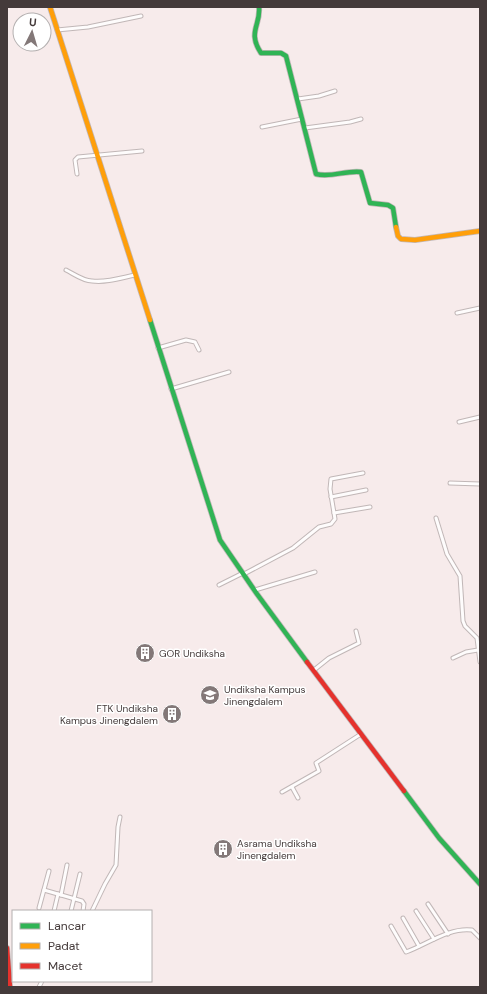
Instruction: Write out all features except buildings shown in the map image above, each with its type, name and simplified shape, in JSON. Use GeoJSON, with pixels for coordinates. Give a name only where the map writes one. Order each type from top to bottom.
{"type":"FeatureCollection","features":[{"type":"Feature","properties":{"kind":"street"},"geometry":{"type":"LineString","coordinates":[[50,7],[216,530],[223,545],[439,838],[480,884]]}},
{"type":"Feature","properties":{"kind":"street"},"geometry":{"type":"LineString","coordinates":[[259,7],[260,15],[256,20],[254,30],[259,50],[263,54],[281,53],[286,56],[316,174],[326,175],[352,171],[362,172],[364,176],[365,192],[370,203],[374,206],[389,205],[393,207],[398,236],[400,239],[416,240],[480,231]]}},
{"type":"Feature","properties":{"kind":"street"},"geometry":{"type":"LineString","coordinates":[[57,30],[88,27],[141,16]]}},
{"type":"Feature","properties":{"kind":"street"},"geometry":{"type":"LineString","coordinates":[[298,99],[319,96],[335,91]]}},
{"type":"Feature","properties":{"kind":"street"},"geometry":{"type":"LineString","coordinates":[[262,126],[302,119]]}},
{"type":"Feature","properties":{"kind":"street"},"geometry":{"type":"LineString","coordinates":[[305,128],[350,122],[360,119]]}},
{"type":"Feature","properties":{"kind":"street"},"geometry":{"type":"LineString","coordinates":[[77,174],[76,158],[97,154],[142,151]]}},
{"type":"Feature","properties":{"kind":"street"},"geometry":{"type":"LineString","coordinates":[[66,270],[91,281],[110,281],[135,275]]}},
{"type":"Feature","properties":{"kind":"street"},"geometry":{"type":"LineString","coordinates":[[457,313],[480,308]]}},
{"type":"Feature","properties":{"kind":"street"},"geometry":{"type":"LineString","coordinates":[[158,348],[189,340],[195,342],[199,350]]}},
{"type":"Feature","properties":{"kind":"street"},"geometry":{"type":"LineString","coordinates":[[171,389],[229,372]]}},
{"type":"Feature","properties":{"kind":"street"},"geometry":{"type":"LineString","coordinates":[[459,422],[480,417]]}},
{"type":"Feature","properties":{"kind":"street"},"geometry":{"type":"LineString","coordinates":[[220,585],[293,548],[318,527],[331,524],[335,519],[331,497],[330,478],[363,473]]}},
{"type":"Feature","properties":{"kind":"street"},"geometry":{"type":"LineString","coordinates":[[450,483],[480,484]]}},
{"type":"Feature","properties":{"kind":"street"},"geometry":{"type":"LineString","coordinates":[[331,497],[366,490]]}},
{"type":"Feature","properties":{"kind":"street"},"geometry":{"type":"LineString","coordinates":[[334,513],[370,507]]}},
{"type":"Feature","properties":{"kind":"street"},"geometry":{"type":"LineString","coordinates":[[436,518],[447,554],[460,576],[463,621],[465,626],[477,638],[480,662]]}},
{"type":"Feature","properties":{"kind":"street"},"geometry":{"type":"LineString","coordinates":[[255,590],[315,572]]}},
{"type":"Feature","properties":{"kind":"street"},"geometry":{"type":"LineString","coordinates":[[314,670],[329,658],[359,643],[356,631]]}},
{"type":"Feature","properties":{"kind":"street"},"geometry":{"type":"LineString","coordinates":[[453,658],[466,652],[478,650]]}},
{"type":"Feature","properties":{"kind":"street"},"geometry":{"type":"LineString","coordinates":[[282,792],[320,771],[316,762],[361,734]]}},
{"type":"Feature","properties":{"kind":"street"},"geometry":{"type":"LineString","coordinates":[[292,787],[298,798]]}},
{"type":"Feature","properties":{"kind":"street"},"geometry":{"type":"LineString","coordinates":[[92,910],[116,865],[120,817]]}},
{"type":"Feature","properties":{"kind":"street"},"geometry":{"type":"LineString","coordinates":[[54,910],[67,865]]}},
{"type":"Feature","properties":{"kind":"street"},"geometry":{"type":"LineString","coordinates":[[40,908],[49,871]]}},
{"type":"Feature","properties":{"kind":"street"},"geometry":{"type":"LineString","coordinates":[[71,910],[80,874]]}},
{"type":"Feature","properties":{"kind":"street"},"geometry":{"type":"LineString","coordinates":[[44,890],[83,902],[83,910]]}},
{"type":"Feature","properties":{"kind":"street"},"geometry":{"type":"LineString","coordinates":[[428,904],[448,934]]}},
{"type":"Feature","properties":{"kind":"street"},"geometry":{"type":"LineString","coordinates":[[416,910],[434,940]]}},
{"type":"Feature","properties":{"kind":"street"},"geometry":{"type":"LineString","coordinates":[[403,918],[419,946]]}},
{"type":"Feature","properties":{"kind":"street"},"geometry":{"type":"LineString","coordinates":[[391,926],[405,951],[448,934],[469,930],[480,938]]}},
{"type":"Feature","properties":{"kind":"street"},"geometry":{"type":"LineString","coordinates":[[7,948],[10,987]]}},
{"type":"Feature","properties":{"kind":"traffic: fast"},"geometry":{"type":"LineString","coordinates":[[259,7],[255,34],[257,46],[261,53],[281,53],[286,56],[316,174],[327,175],[361,172],[370,203],[388,205],[393,208],[396,227]]}},
{"type":"Feature","properties":{"kind":"traffic: fast"},"geometry":{"type":"LineString","coordinates":[[150,320],[220,540],[257,594],[307,662]]}},
{"type":"Feature","properties":{"kind":"traffic: fast"},"geometry":{"type":"LineString","coordinates":[[404,791],[439,838],[480,884]]}},
{"type":"Feature","properties":{"kind":"traffic: slow"},"geometry":{"type":"LineString","coordinates":[[50,7],[150,320]]}},
{"type":"Feature","properties":{"kind":"traffic: slow"},"geometry":{"type":"LineString","coordinates":[[396,227],[398,236],[401,239],[415,240],[480,231]]}},
{"type":"Feature","properties":{"kind":"traffic: jam"},"geometry":{"type":"LineString","coordinates":[[307,662],[404,791]]}},
{"type":"Feature","properties":{"kind":"traffic: jam"},"geometry":{"type":"LineString","coordinates":[[7,948],[10,987]]}},
{"type":"Feature","properties":{"kind":"place","name":"GOR Undiksha"},"geometry":{"type":"Point","coordinates":[145,653]}},
{"type":"Feature","properties":{"kind":"place","name":"Undiksha Kampus Jinengdalem"},"geometry":{"type":"Point","coordinates":[210,695]}},
{"type":"Feature","properties":{"kind":"place","name":"FTK Undiksha Kampus Jinengdalem"},"geometry":{"type":"Point","coordinates":[172,714]}},
{"type":"Feature","properties":{"kind":"place","name":"Asrama Undiksha Jinengdalem"},"geometry":{"type":"Point","coordinates":[223,849]}}]}
